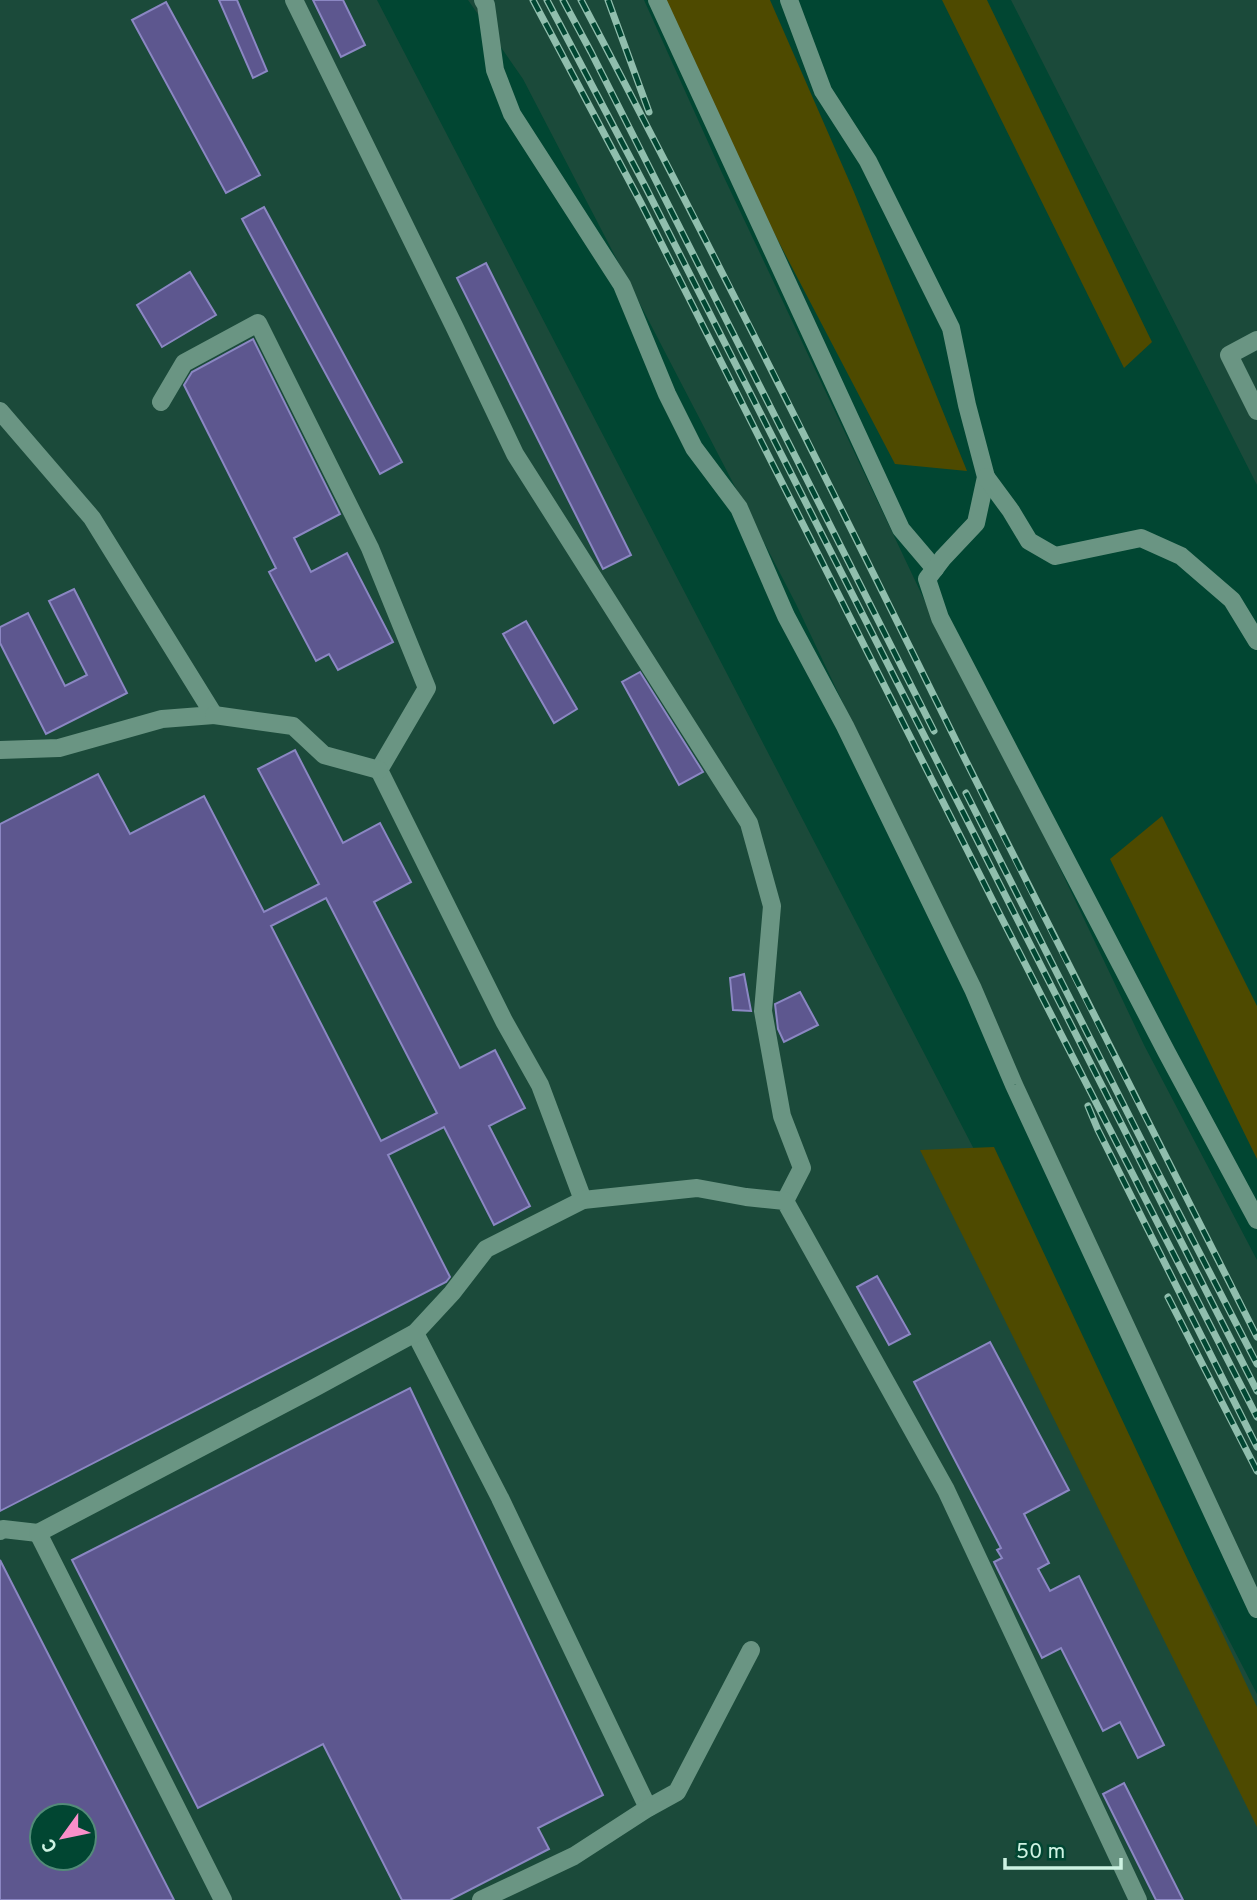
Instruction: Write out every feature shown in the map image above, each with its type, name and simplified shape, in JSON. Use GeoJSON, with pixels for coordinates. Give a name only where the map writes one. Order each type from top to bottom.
{"type":"FeatureCollection","features":[{"type":"Feature","properties":{"kind":"lane"},"geometry":{"type":"LineString","coordinates":[[294,0],[515,454],[749,823],[772,906],[763,1011],[782,1116],[802,1168],[785,1201]]}},
{"type":"Feature","properties":{"kind":"lane"},"geometry":{"type":"LineString","coordinates":[[483,0],[486,5],[495,70],[512,114],[622,285],[667,394],[694,448],[739,508],[786,616],[845,726],[973,989],[1014,1085],[1257,1609]]}},
{"type":"Feature","properties":{"kind":"lane"},"geometry":{"type":"LineString","coordinates":[[657,0],[901,529],[935,569]]}},
{"type":"Feature","properties":{"kind":"lane"},"geometry":{"type":"LineString","coordinates":[[789,0],[823,91],[868,161],[951,328],[986,477],[1029,541],[1055,556],[1141,538],[1181,556],[1232,600],[1257,640]]}},
{"type":"Feature","properties":{"kind":"lane"},"geometry":{"type":"LineString","coordinates":[[161,402],[184,363],[258,323],[370,548],[427,688],[379,770]]}},
{"type":"Feature","properties":{"kind":"lane"},"geometry":{"type":"LineString","coordinates":[[1257,340],[1229,355],[1257,411]]}},
{"type":"Feature","properties":{"kind":"lane"},"geometry":{"type":"LineString","coordinates":[[0,411],[92,518],[214,715]]}},
{"type":"Feature","properties":{"kind":"lane"},"geometry":{"type":"LineString","coordinates":[[986,477],[976,523],[927,579],[940,618],[1257,1220]]}},
{"type":"Feature","properties":{"kind":"lane"},"geometry":{"type":"LineString","coordinates":[[0,750],[59,748],[162,719],[214,715],[293,726],[324,755],[379,770],[504,1021],[540,1085],[583,1200]]}},
{"type":"Feature","properties":{"kind":"lane"},"geometry":{"type":"LineString","coordinates":[[0,1531],[38,1533],[415,1333],[452,1293],[486,1249],[583,1200],[697,1188],[785,1201]]}},
{"type":"Feature","properties":{"kind":"lane"},"geometry":{"type":"LineString","coordinates":[[785,1201],[946,1490],[1138,1900]]}},
{"type":"Feature","properties":{"kind":"lane"},"geometry":{"type":"LineString","coordinates":[[415,1333],[500,1498],[648,1808]]}},
{"type":"Feature","properties":{"kind":"lane"},"geometry":{"type":"LineString","coordinates":[[38,1533],[223,1900]]}},
{"type":"Feature","properties":{"kind":"lane"},"geometry":{"type":"LineString","coordinates":[[481,1900],[574,1856],[677,1792],[751,1650]]}},
{"type":"Feature","properties":{"kind":"shaded area"},"geometry":{"type":"Polygon","coordinates":[[[0,0],[377,0],[1257,1694],[1257,1900],[0,1900],[0,0]]]}},
{"type":"Feature","properties":{"kind":"shaded area"},"geometry":{"type":"Polygon","coordinates":[[[468,0],[644,0],[722,173],[957,669],[1025,795],[1144,1045],[1257,1260],[1257,1613],[972,975],[796,604],[523,79],[468,0]]]}},
{"type":"Feature","properties":{"kind":"shaded area"},"geometry":{"type":"Polygon","coordinates":[[[652,0],[770,0],[854,192],[967,471],[895,464],[652,0]]]}},
{"type":"Feature","properties":{"kind":"shaded area"},"geometry":{"type":"Polygon","coordinates":[[[942,0],[987,0],[1152,342],[1124,368],[942,0]]]}},
{"type":"Feature","properties":{"kind":"shaded area"},"geometry":{"type":"Polygon","coordinates":[[[1011,0],[1257,0],[1257,485],[1011,0]]]}},
{"type":"Feature","properties":{"kind":"shaded area"},"geometry":{"type":"Polygon","coordinates":[[[1162,816],[1257,1006],[1257,1159],[1110,859],[1162,816]]]}},
{"type":"Feature","properties":{"kind":"shaded area"},"geometry":{"type":"Polygon","coordinates":[[[994,1147],[1257,1707],[1257,1827],[920,1150],[994,1147]]]}},
{"type":"Feature","properties":{"kind":"building"},"geometry":{"type":"Polygon","coordinates":[[[219,0],[237,0],[267,71],[253,78],[219,0]]]}},
{"type":"Feature","properties":{"kind":"building"},"geometry":{"type":"Polygon","coordinates":[[[313,0],[343,0],[365,45],[341,57],[313,0]]]}},
{"type":"Feature","properties":{"kind":"building"},"geometry":{"type":"Polygon","coordinates":[[[166,2],[260,175],[226,193],[132,20],[166,2]]]}},
{"type":"Feature","properties":{"kind":"building"},"geometry":{"type":"Polygon","coordinates":[[[264,207],[402,462],[380,474],[242,219],[264,207]]]}},
{"type":"Feature","properties":{"kind":"building"},"geometry":{"type":"Polygon","coordinates":[[[486,263],[631,555],[603,569],[457,278],[486,263]]]}},
{"type":"Feature","properties":{"kind":"building"},"geometry":{"type":"Polygon","coordinates":[[[190,272],[216,315],[162,347],[137,305],[190,272]]]}},
{"type":"Feature","properties":{"kind":"building"},"geometry":{"type":"Polygon","coordinates":[[[253,339],[340,514],[294,538],[311,572],[347,553],[393,642],[338,670],[329,654],[316,661],[269,572],[276,568],[184,385],[192,372],[253,339]]]}},
{"type":"Feature","properties":{"kind":"building"},"geometry":{"type":"Polygon","coordinates":[[[74,589],[127,693],[46,734],[0,643],[0,627],[28,613],[65,686],[87,675],[49,601],[74,589]]]}},
{"type":"Feature","properties":{"kind":"building"},"geometry":{"type":"Polygon","coordinates":[[[526,621],[577,709],[554,723],[503,634],[526,621]]]}},
{"type":"Feature","properties":{"kind":"building"},"geometry":{"type":"Polygon","coordinates":[[[640,672],[703,772],[679,785],[622,682],[640,672]]]}},
{"type":"Feature","properties":{"kind":"building"},"geometry":{"type":"Polygon","coordinates":[[[295,750],[343,843],[380,823],[411,882],[374,902],[460,1068],[495,1050],[525,1108],[489,1126],[530,1206],[494,1225],[444,1127],[388,1155],[450,1277],[446,1282],[0,1511],[0,824],[98,774],[130,834],[204,796],[264,912],[319,884],[258,769],[295,750]],[[326,898],[271,926],[381,1141],[437,1113],[326,898]]]}},
{"type":"Feature","properties":{"kind":"building"},"geometry":{"type":"Polygon","coordinates":[[[744,974],[751,1011],[733,1010],[730,978],[744,974]]]}},
{"type":"Feature","properties":{"kind":"building"},"geometry":{"type":"Polygon","coordinates":[[[800,992],[818,1025],[784,1042],[778,1029],[775,1004],[800,992]]]}},
{"type":"Feature","properties":{"kind":"building"},"geometry":{"type":"Polygon","coordinates":[[[877,1276],[910,1334],[889,1345],[857,1287],[877,1276]]]}},
{"type":"Feature","properties":{"kind":"building"},"geometry":{"type":"Polygon","coordinates":[[[990,1342],[1069,1490],[1024,1514],[1049,1563],[1038,1569],[1050,1591],[1079,1576],[1164,1745],[1138,1758],[1120,1722],[1103,1731],[1061,1648],[1042,1658],[994,1562],[1002,1558],[997,1550],[1001,1548],[914,1382],[990,1342]]]}},
{"type":"Feature","properties":{"kind":"building"},"geometry":{"type":"Polygon","coordinates":[[[410,1388],[603,1795],[538,1828],[549,1849],[450,1900],[402,1900],[323,1744],[198,1808],[72,1560],[410,1388]]]}},
{"type":"Feature","properties":{"kind":"building"},"geometry":{"type":"Polygon","coordinates":[[[0,1560],[174,1900],[0,1900],[0,1560]]]}},
{"type":"Feature","properties":{"kind":"building"},"geometry":{"type":"Polygon","coordinates":[[[1124,1783],[1183,1900],[1156,1900],[1103,1794],[1124,1783]]]}},
{"type":"Feature","properties":{"kind":"railway"},"geometry":{"type":"LineString","coordinates":[[533,0],[641,203],[1257,1417]]}},
{"type":"Feature","properties":{"kind":"railway"},"geometry":{"type":"LineString","coordinates":[[547,0],[644,184],[1257,1391]]}},
{"type":"Feature","properties":{"kind":"railway"},"geometry":{"type":"LineString","coordinates":[[563,0],[934,731]]}},
{"type":"Feature","properties":{"kind":"railway"},"geometry":{"type":"LineString","coordinates":[[581,0],[776,378],[1257,1337]]}},
{"type":"Feature","properties":{"kind":"railway"},"geometry":{"type":"LineString","coordinates":[[608,0],[649,112]]}},
{"type":"Feature","properties":{"kind":"railway"},"geometry":{"type":"LineString","coordinates":[[966,793],[1257,1364]]}},
{"type":"Feature","properties":{"kind":"railway"},"geometry":{"type":"LineString","coordinates":[[1088,1106],[1257,1447]]}},
{"type":"Feature","properties":{"kind":"railway"},"geometry":{"type":"LineString","coordinates":[[1168,1297],[1257,1471]]}}]}
